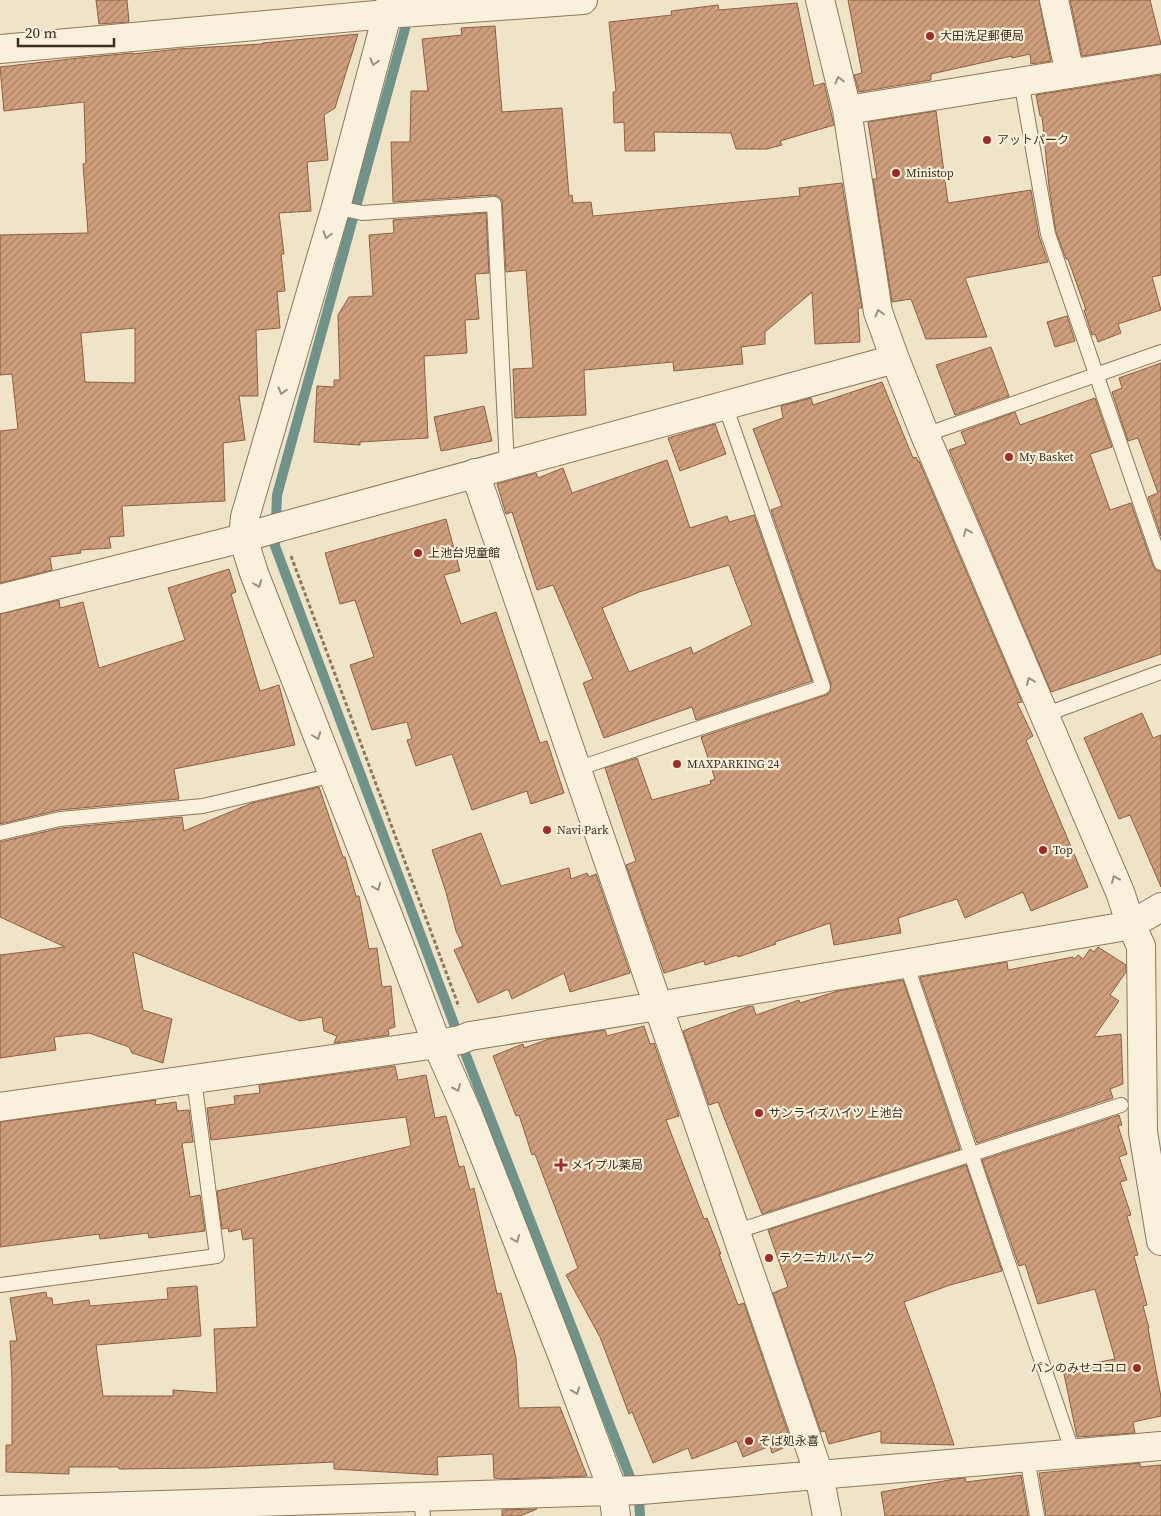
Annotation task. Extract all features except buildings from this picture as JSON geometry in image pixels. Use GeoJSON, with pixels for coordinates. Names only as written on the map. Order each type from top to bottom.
{"type":"FeatureCollection","features":[{"type":"Feature","properties":{"kind":"street"},"geometry":{"type":"LineString","coordinates":[[0,50],[389,7],[583,0]]}},
{"type":"Feature","properties":{"kind":"street"},"geometry":{"type":"LineString","coordinates":[[820,0],[847,110],[878,312],[925,435],[1120,892],[1131,925],[1141,946],[1143,1132],[1155,1167],[1161,1241]]}},
{"type":"Feature","properties":{"kind":"street"},"geometry":{"type":"LineString","coordinates":[[1054,0],[1070,74]]}},
{"type":"Feature","properties":{"kind":"street"},"geometry":{"type":"LineString","coordinates":[[389,7],[345,209],[245,517],[243,538],[254,573],[437,1044],[468,1114],[563,1357],[622,1497]]}},
{"type":"Feature","properties":{"kind":"street"},"geometry":{"type":"LineString","coordinates":[[847,110],[1161,59]]}},
{"type":"Feature","properties":{"kind":"street"},"geometry":{"type":"LineString","coordinates":[[0,599],[243,538],[280,526],[895,359]]}},
{"type":"Feature","properties":{"kind":"street"},"geometry":{"type":"LineString","coordinates":[[475,474],[819,1474],[827,1516]]}},
{"type":"Feature","properties":{"kind":"street"},"geometry":{"type":"LineString","coordinates":[[0,1106],[437,1044],[460,1040],[470,1036],[658,1006],[1131,925],[1161,907]]}},
{"type":"Feature","properties":{"kind":"street"},"geometry":{"type":"LineString","coordinates":[[0,1510],[422,1506],[622,1497],[819,1474],[1161,1446]]}},
{"type":"Feature","properties":{"kind":"lane"},"geometry":{"type":"LineString","coordinates":[[1021,81],[1048,234],[1161,563]]}},
{"type":"Feature","properties":{"kind":"lane"},"geometry":{"type":"LineString","coordinates":[[345,209],[494,204],[507,465]]}},
{"type":"Feature","properties":{"kind":"lane"},"geometry":{"type":"LineString","coordinates":[[925,435],[1161,352]]}},
{"type":"Feature","properties":{"kind":"lane"},"geometry":{"type":"LineString","coordinates":[[576,769],[823,687],[725,406]]}},
{"type":"Feature","properties":{"kind":"lane"},"geometry":{"type":"LineString","coordinates":[[1044,714],[1161,672]]}},
{"type":"Feature","properties":{"kind":"lane"},"geometry":{"type":"LineString","coordinates":[[0,833],[60,819],[203,806],[333,774]]}},
{"type":"Feature","properties":{"kind":"lane"},"geometry":{"type":"LineString","coordinates":[[906,963],[1073,1453]]}},
{"type":"Feature","properties":{"kind":"lane"},"geometry":{"type":"LineString","coordinates":[[0,1285],[217,1256],[194,1079]]}},
{"type":"Feature","properties":{"kind":"lane"},"geometry":{"type":"LineString","coordinates":[[735,1232],[1121,1106]]}},
{"type":"Feature","properties":{"kind":"lane"},"geometry":{"type":"LineString","coordinates":[[1027,1457],[1037,1516]]}},
{"type":"Feature","properties":{"kind":"path"},"geometry":{"type":"LineString","coordinates":[[280,526],[470,1036]]}},
{"type":"Feature","properties":{"kind":"waterway"},"geometry":{"type":"LineString","coordinates":[[409,14],[277,495],[275,546],[460,1040],[639,1500],[640,1516]]}},
{"type":"Feature","properties":{"kind":"place","name":"大田洗足郵便局"},"geometry":{"type":"Point","coordinates":[930,36]}},
{"type":"Feature","properties":{"kind":"place","name":"アットパーク"},"geometry":{"type":"Point","coordinates":[987,140]}},
{"type":"Feature","properties":{"kind":"place","name":"Ministop"},"geometry":{"type":"Point","coordinates":[896,173]}},
{"type":"Feature","properties":{"kind":"place","name":"My Basket"},"geometry":{"type":"Point","coordinates":[1009,457]}},
{"type":"Feature","properties":{"kind":"place","name":"上池台児童館"},"geometry":{"type":"Point","coordinates":[418,553]}},
{"type":"Feature","properties":{"kind":"place","name":"MAXPARKING 24"},"geometry":{"type":"Point","coordinates":[677,764]}},
{"type":"Feature","properties":{"kind":"place","name":"Navi Park"},"geometry":{"type":"Point","coordinates":[547,830]}},
{"type":"Feature","properties":{"kind":"place","name":"Top"},"geometry":{"type":"Point","coordinates":[1043,850]}},
{"type":"Feature","properties":{"kind":"place","name":"サンライズハイツ 上池台"},"geometry":{"type":"Point","coordinates":[759,1113]}},
{"type":"Feature","properties":{"kind":"place","name":"メイプル薬局"},"geometry":{"type":"Point","coordinates":[561,1165]}},
{"type":"Feature","properties":{"kind":"place","name":"テクニカルパーク"},"geometry":{"type":"Point","coordinates":[769,1258]}},
{"type":"Feature","properties":{"kind":"place","name":"パンのみせココロ"},"geometry":{"type":"Point","coordinates":[1137,1368]}},
{"type":"Feature","properties":{"kind":"place","name":"そば処永喜"},"geometry":{"type":"Point","coordinates":[749,1441]}}]}
